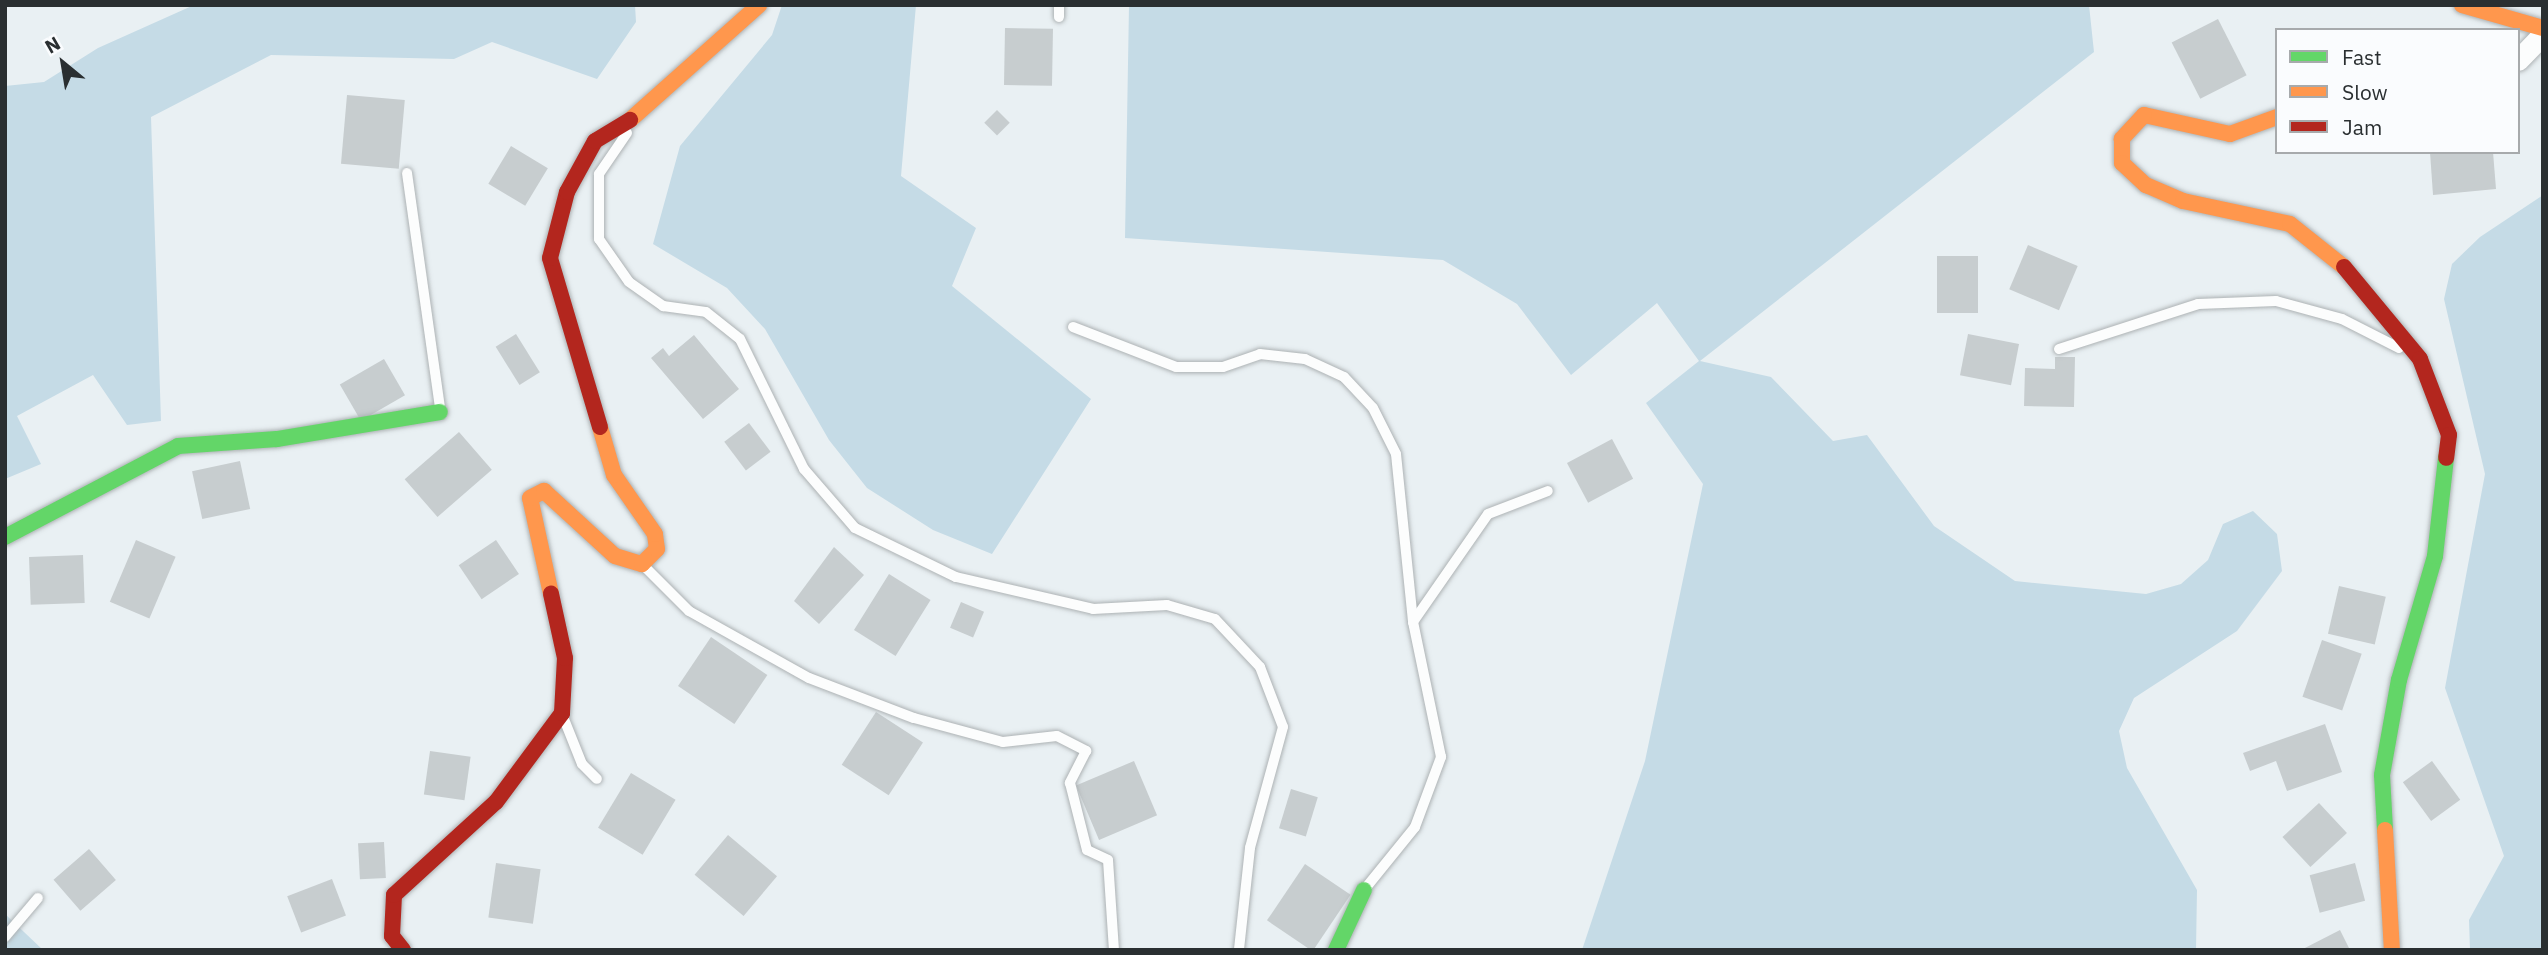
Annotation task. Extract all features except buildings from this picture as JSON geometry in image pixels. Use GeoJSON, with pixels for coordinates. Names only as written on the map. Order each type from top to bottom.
{"type":"FeatureCollection","features":[{"type":"Feature","properties":{"kind":"street"},"geometry":{"type":"LineString","coordinates":[[403,950],[392,936],[394,895],[496,802],[562,713],[565,658],[530,498],[544,491],[615,556],[642,564],[657,549],[655,534],[614,475],[550,258],[567,192],[595,141],[640,114],[759,5]]}},
{"type":"Feature","properties":{"kind":"street"},"geometry":{"type":"LineString","coordinates":[[2462,5],[2543,28]]}},
{"type":"Feature","properties":{"kind":"street"},"geometry":{"type":"LineString","coordinates":[[2520,58],[2543,34]]}},
{"type":"Feature","properties":{"kind":"street"},"geometry":{"type":"LineString","coordinates":[[2275,118],[2230,134],[2144,115],[2122,139],[2122,163],[2146,186],[2183,201],[2290,224],[2344,266],[2420,359],[2449,435],[2435,556],[2399,680],[2382,775],[2392,950]]}},
{"type":"Feature","properties":{"kind":"street"},"geometry":{"type":"LineString","coordinates":[[5,537],[178,446],[277,439],[440,412]]}},
{"type":"Feature","properties":{"kind":"street"},"geometry":{"type":"LineString","coordinates":[[1336,950],[1364,890]]}},
{"type":"Feature","properties":{"kind":"lane"},"geometry":{"type":"LineString","coordinates":[[640,114],[599,174],[599,239],[629,282],[663,306],[706,312],[740,339],[804,469],[855,528],[956,577],[1093,609],[1167,605],[1215,620],[1260,667],[1283,727],[1250,848],[1239,950]]}},
{"type":"Feature","properties":{"kind":"lane"},"geometry":{"type":"LineString","coordinates":[[407,173],[440,412]]}},
{"type":"Feature","properties":{"kind":"lane"},"geometry":{"type":"LineString","coordinates":[[2059,349],[2198,304],[2276,301],[2342,319],[2420,359]]}},
{"type":"Feature","properties":{"kind":"lane"},"geometry":{"type":"LineString","coordinates":[[1073,327],[1176,367],[1223,367],[1260,354],[1305,359],[1345,377],[1373,408],[1395,454],[1413,622],[1441,757],[1415,827],[1364,890]]}},
{"type":"Feature","properties":{"kind":"lane"},"geometry":{"type":"LineString","coordinates":[[1413,622],[1488,514],[1548,491]]}},
{"type":"Feature","properties":{"kind":"lane"},"geometry":{"type":"LineString","coordinates":[[642,564],[690,611],[809,678],[914,718],[1003,742],[1057,736],[1086,751],[1070,783],[1087,850],[1108,860],[1114,950]]}},
{"type":"Feature","properties":{"kind":"lane"},"geometry":{"type":"LineString","coordinates":[[562,713],[582,764],[597,779]]}},
{"type":"Feature","properties":{"kind":"lane"},"geometry":{"type":"LineString","coordinates":[[5,937],[38,898]]}},
{"type":"Feature","properties":{"kind":"shaded area"},"geometry":{"type":"Polygon","coordinates":[[[194,5],[635,5],[636,22],[597,79],[492,42],[454,59],[271,55],[151,117],[161,421],[127,425],[93,375],[17,416],[41,464],[5,479],[5,86],[44,82],[98,48],[194,5]]]}},
{"type":"Feature","properties":{"kind":"shaded area"},"geometry":{"type":"Polygon","coordinates":[[[782,5],[916,5],[901,176],[976,228],[952,286],[1091,399],[992,554],[933,530],[867,488],[829,440],[765,329],[727,288],[653,244],[680,146],[772,35],[782,5]]]}},
{"type":"Feature","properties":{"kind":"shaded area"},"geometry":{"type":"Polygon","coordinates":[[[1129,5],[2089,5],[2094,52],[1700,361],[1771,377],[1833,441],[1867,435],[1934,526],[2015,581],[2146,594],[2181,584],[2208,560],[2223,524],[2253,511],[2277,534],[2282,571],[2237,631],[2134,698],[2119,731],[2127,768],[2197,890],[2196,950],[1582,950],[1645,761],[1703,484],[1646,403],[1699,361],[1657,303],[1571,375],[1517,304],[1443,260],[1125,238],[1129,5]]]}},
{"type":"Feature","properties":{"kind":"shaded area"},"geometry":{"type":"Polygon","coordinates":[[[2543,195],[2543,950],[2470,950],[2469,920],[2504,856],[2445,688],[2485,474],[2444,299],[2452,264],[2480,237],[2543,195]]]}},
{"type":"Feature","properties":{"kind":"shaded area"},"geometry":{"type":"Polygon","coordinates":[[[5,914],[43,950],[5,950],[5,914]]]}},
{"type":"Feature","properties":{"kind":"traffic: fast"},"geometry":{"type":"LineString","coordinates":[[5,537],[178,446],[277,439],[440,412]]}},
{"type":"Feature","properties":{"kind":"traffic: fast"},"geometry":{"type":"LineString","coordinates":[[2385,830],[2382,775],[2399,680],[2435,556],[2446,458]]}},
{"type":"Feature","properties":{"kind":"traffic: fast"},"geometry":{"type":"LineString","coordinates":[[1336,950],[1364,890]]}},
{"type":"Feature","properties":{"kind":"traffic: slow"},"geometry":{"type":"LineString","coordinates":[[630,120],[759,5]]}},
{"type":"Feature","properties":{"kind":"traffic: slow"},"geometry":{"type":"LineString","coordinates":[[2462,5],[2543,28]]}},
{"type":"Feature","properties":{"kind":"traffic: slow"},"geometry":{"type":"LineString","coordinates":[[2275,118],[2230,134],[2144,115],[2122,139],[2122,163],[2146,185],[2183,201],[2290,224],[2344,267]]}},
{"type":"Feature","properties":{"kind":"traffic: slow"},"geometry":{"type":"LineString","coordinates":[[551,594],[530,498],[544,491],[615,556],[642,564],[657,549],[655,534],[614,475],[600,427]]}},
{"type":"Feature","properties":{"kind":"traffic: slow"},"geometry":{"type":"LineString","coordinates":[[2385,830],[2392,950]]}},
{"type":"Feature","properties":{"kind":"traffic: jam"},"geometry":{"type":"LineString","coordinates":[[600,427],[550,258],[567,192],[595,141],[630,120]]}},
{"type":"Feature","properties":{"kind":"traffic: jam"},"geometry":{"type":"LineString","coordinates":[[2344,267],[2420,359],[2449,435],[2446,458]]}},
{"type":"Feature","properties":{"kind":"traffic: jam"},"geometry":{"type":"LineString","coordinates":[[403,950],[392,936],[394,895],[496,802],[562,713],[565,658],[551,594]]}}]}
